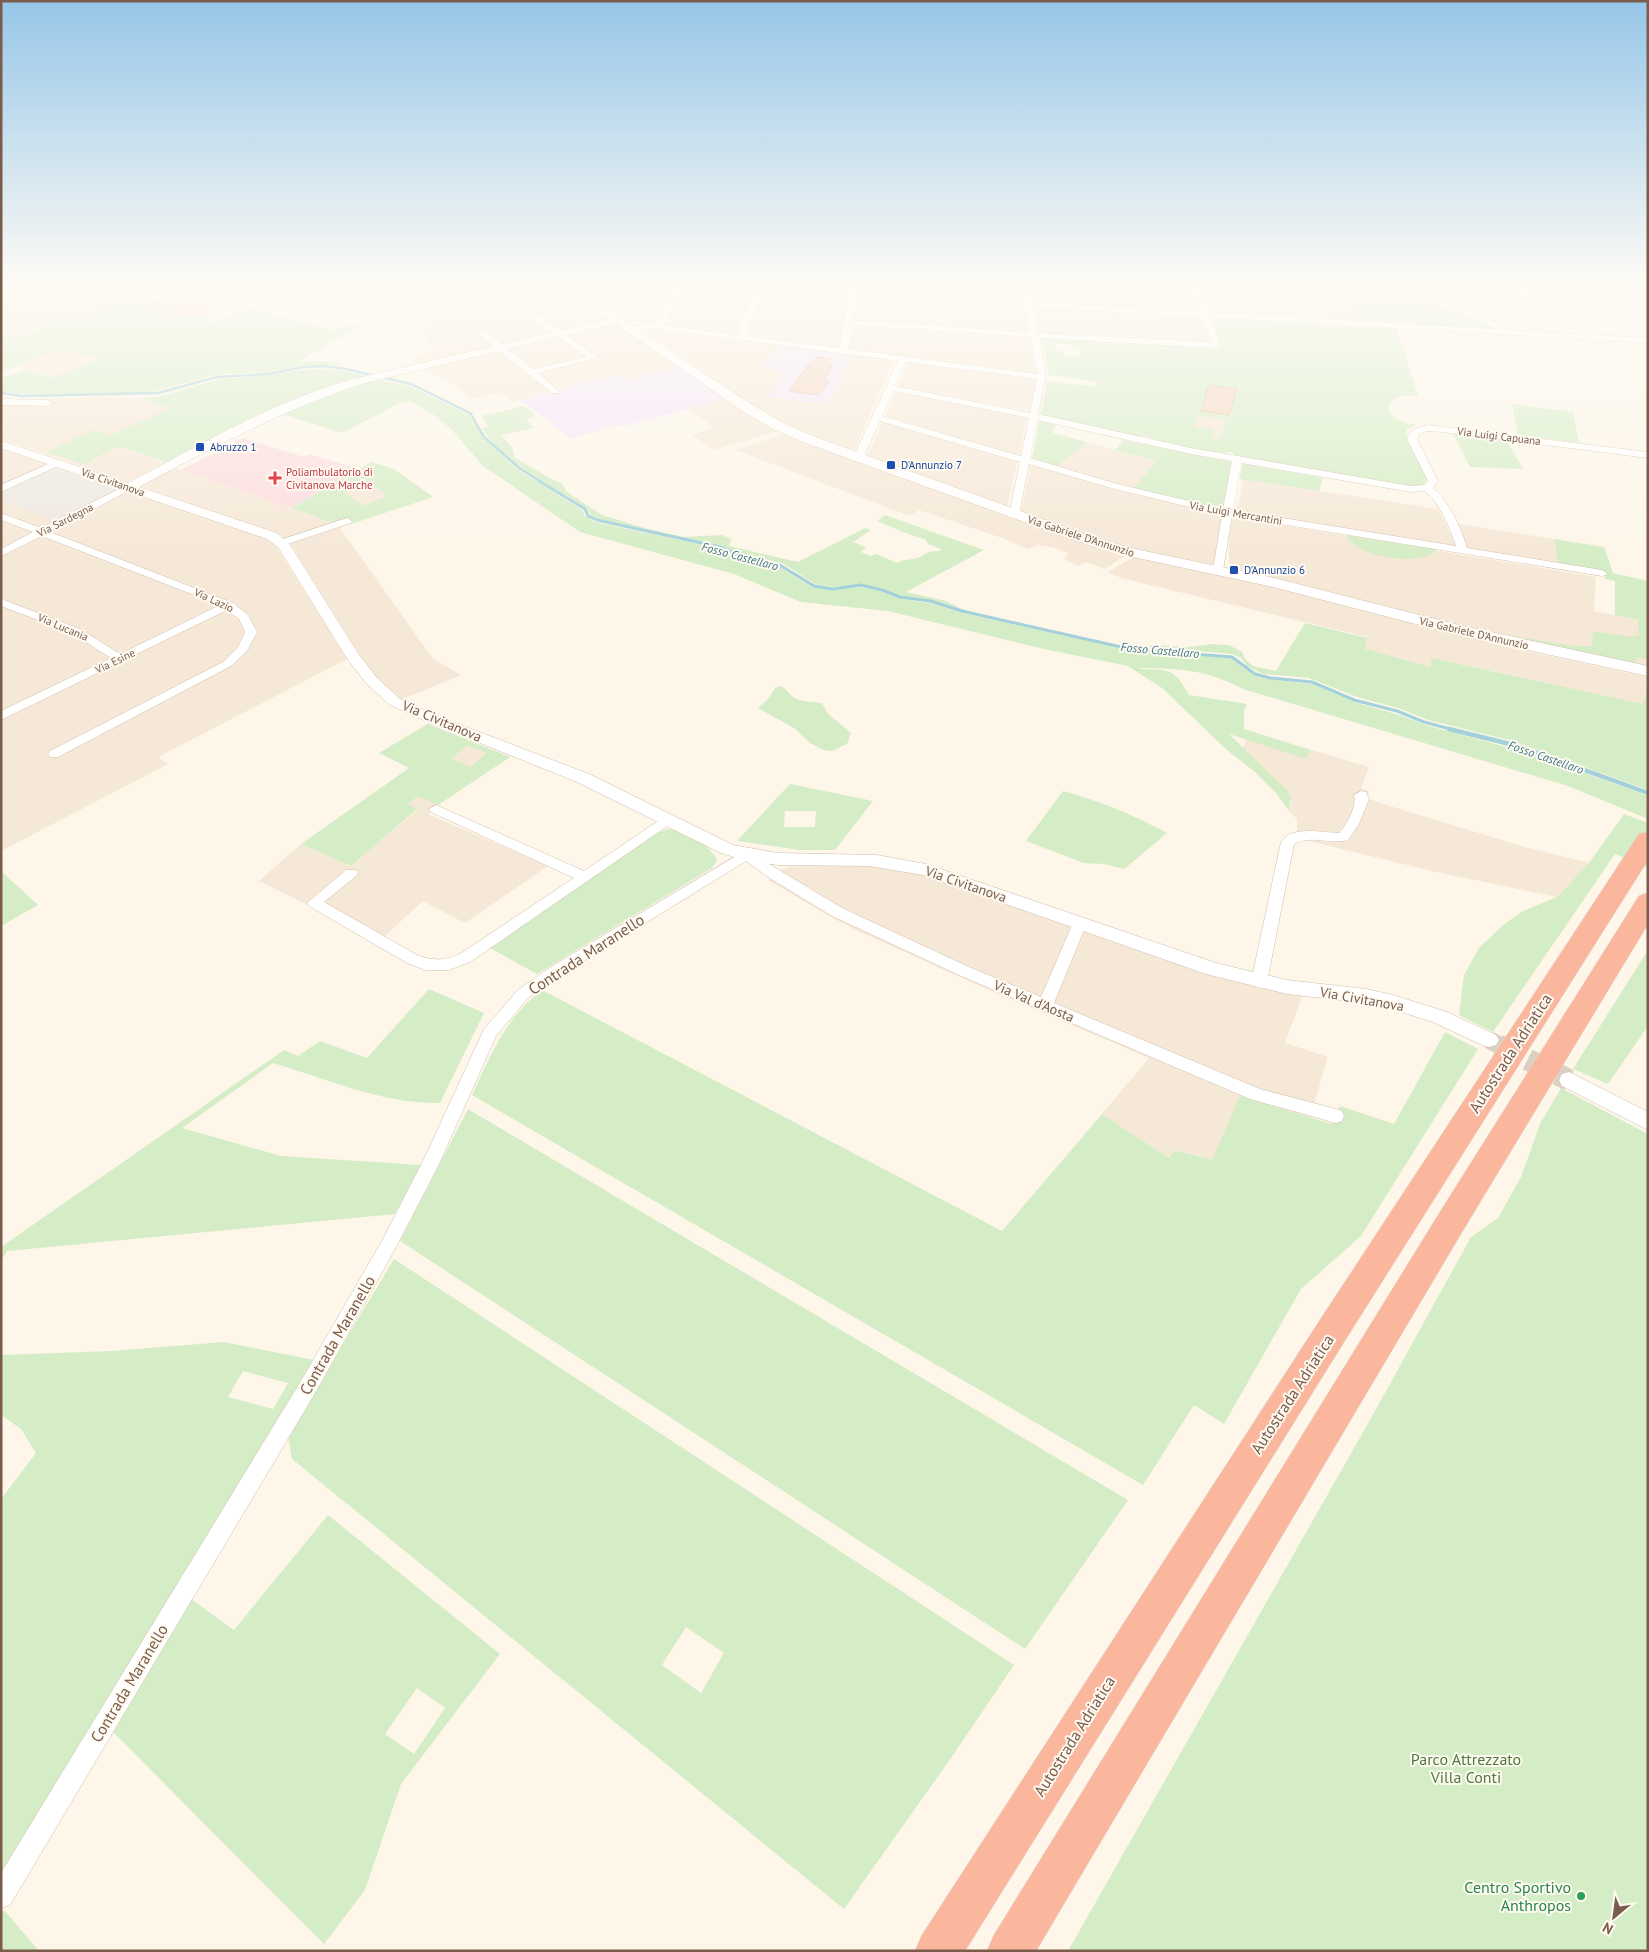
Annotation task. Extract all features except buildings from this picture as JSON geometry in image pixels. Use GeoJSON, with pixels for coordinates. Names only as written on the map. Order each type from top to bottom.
{"type":"FeatureCollection","features":[{"type":"Feature","properties":{"kind":"highway","name":"Autostrada Adriatica"},"geometry":{"type":"LineString","coordinates":[[938,1951],[1332,1330],[1640,852]]}},
{"type":"Feature","properties":{"kind":"highway"},"geometry":{"type":"LineString","coordinates":[[1010,1951],[1451,1222],[1648,902]]}},
{"type":"Feature","properties":{"kind":"main road","name":"Via Gabriele D'Annunzio"},"geometry":{"type":"LineString","coordinates":[[701,376],[768,421],[800,436],[1118,550],[1218,570],[1462,631],[1645,670]]}},
{"type":"Feature","properties":{"kind":"street"},"geometry":{"type":"LineString","coordinates":[[129,488],[291,404],[324,391],[378,376]]}},
{"type":"Feature","properties":{"kind":"street"},"geometry":{"type":"LineString","coordinates":[[537,376],[556,391]]}},
{"type":"Feature","properties":{"kind":"street"},"geometry":{"type":"LineString","coordinates":[[858,458],[895,376]]}},
{"type":"Feature","properties":{"kind":"street"},"geometry":{"type":"LineString","coordinates":[[1014,514],[1041,377],[1034,376]]}},
{"type":"Feature","properties":{"kind":"street"},"geometry":{"type":"LineString","coordinates":[[890,388],[1237,459],[1402,488],[1418,490],[1427,488],[1433,491],[1441,504],[1462,550]]}},
{"type":"Feature","properties":{"kind":"street"},"geometry":{"type":"LineString","coordinates":[[1,402],[48,403]]}},
{"type":"Feature","properties":{"kind":"street","name":"Via Luigi Mercantini"},"geometry":{"type":"LineString","coordinates":[[877,417],[1135,492],[1227,512],[1602,573]]}},
{"type":"Feature","properties":{"kind":"street","name":"Via Luigi Capuana"},"geometry":{"type":"LineString","coordinates":[[1427,488],[1432,484],[1433,478],[1412,438],[1415,432],[1421,429],[1443,428],[1648,454]]}},
{"type":"Feature","properties":{"kind":"street","name":"Via Civitanova"},"geometry":{"type":"LineString","coordinates":[[1,444],[268,535],[281,542],[353,657],[372,681],[395,702],[435,720],[583,778],[707,840],[746,855],[798,862],[863,860],[905,865],[926,870],[1213,969],[1259,982],[1393,1002],[1440,1017],[1489,1040]]}},
{"type":"Feature","properties":{"kind":"street"},"geometry":{"type":"LineString","coordinates":[[1218,570],[1237,459]]}},
{"type":"Feature","properties":{"kind":"street"},"geometry":{"type":"LineString","coordinates":[[1,489],[57,463]]}},
{"type":"Feature","properties":{"kind":"street","name":"Via Sardegna"},"geometry":{"type":"LineString","coordinates":[[1,553],[129,488]]}},
{"type":"Feature","properties":{"kind":"street","name":"Via Lazio"},"geometry":{"type":"LineString","coordinates":[[1,516],[229,605],[244,617],[251,632],[248,642],[236,657],[215,671],[54,754]]}},
{"type":"Feature","properties":{"kind":"street"},"geometry":{"type":"LineString","coordinates":[[281,542],[347,521]]}},
{"type":"Feature","properties":{"kind":"street","name":"Via Lucania"},"geometry":{"type":"LineString","coordinates":[[1,602],[76,631],[120,659]]}},
{"type":"Feature","properties":{"kind":"street","name":"Via Esine"},"geometry":{"type":"LineString","coordinates":[[4,712],[120,659],[229,605]]}},
{"type":"Feature","properties":{"kind":"street"},"geometry":{"type":"LineString","coordinates":[[1259,982],[1288,842],[1302,836],[1343,837],[1347,834],[1356,814],[1362,799],[1361,795]]}},
{"type":"Feature","properties":{"kind":"street"},"geometry":{"type":"LineString","coordinates":[[436,809],[585,877]]}},
{"type":"Feature","properties":{"kind":"street"},"geometry":{"type":"LineString","coordinates":[[350,873],[314,903],[412,959],[430,966],[449,965],[465,958],[669,820]]}},
{"type":"Feature","properties":{"kind":"street","name":"Via Val d'Aosta"},"geometry":{"type":"LineString","coordinates":[[746,855],[766,870],[837,912],[886,936],[1045,1006],[1256,1094],[1336,1116]]}},
{"type":"Feature","properties":{"kind":"street","name":"Contrada Maranello"},"geometry":{"type":"LineString","coordinates":[[1,1896],[311,1382],[384,1253],[433,1159],[490,1033],[522,994],[556,971],[746,855]]}},
{"type":"Feature","properties":{"kind":"street"},"geometry":{"type":"LineString","coordinates":[[1045,1006],[1080,923]]}},
{"type":"Feature","properties":{"kind":"street"},"geometry":{"type":"LineString","coordinates":[[1569,1080],[1648,1122]]}},
{"type":"Feature","properties":{"kind":"shaded area"},"geometry":{"type":"Polygon","coordinates":[[[438,376],[606,376],[513,402],[499,392],[472,399],[446,379],[438,376]]]}},
{"type":"Feature","properties":{"kind":"shaded area"},"geometry":{"type":"Polygon","coordinates":[[[607,376],[617,376],[624,381],[642,376],[693,376],[726,399],[621,427],[619,425],[571,438],[521,401],[607,376]]]}},
{"type":"Feature","properties":{"kind":"shaded area"},"geometry":{"type":"Polygon","coordinates":[[[617,376],[641,376],[623,381],[617,376]]]}},
{"type":"Feature","properties":{"kind":"shaded area"},"geometry":{"type":"Polygon","coordinates":[[[709,376],[785,376],[768,397],[827,404],[841,376],[887,376],[854,451],[783,424],[709,376]]]}},
{"type":"Feature","properties":{"kind":"shaded area"},"geometry":{"type":"Polygon","coordinates":[[[785,376],[841,376],[827,404],[767,397],[785,376]]]}},
{"type":"Feature","properties":{"kind":"shaded area"},"geometry":{"type":"Polygon","coordinates":[[[903,376],[1007,376],[1036,380],[1029,411],[898,387],[903,376]]]}},
{"type":"Feature","properties":{"kind":"shaded area"},"geometry":{"type":"Polygon","coordinates":[[[896,392],[1027,418],[1019,455],[886,416],[896,392]]]}},
{"type":"Feature","properties":{"kind":"shaded area"},"geometry":{"type":"Polygon","coordinates":[[[1044,396],[1294,427],[1281,464],[1235,455],[1231,452],[1219,453],[1157,441],[1156,438],[1137,437],[1042,415],[1044,396]]]}},
{"type":"Feature","properties":{"kind":"shaded area"},"geometry":{"type":"Polygon","coordinates":[[[98,397],[139,398],[172,407],[119,447],[170,463],[130,483],[1,439],[1,398],[16,400],[98,397]]]}},
{"type":"Feature","properties":{"kind":"shaded area"},"geometry":{"type":"Polygon","coordinates":[[[726,399],[778,431],[714,450],[692,435],[713,427],[689,410],[726,399]]]}},
{"type":"Feature","properties":{"kind":"shaded area"},"geometry":{"type":"Polygon","coordinates":[[[883,422],[1017,462],[1007,508],[867,457],[883,422]]]}},
{"type":"Feature","properties":{"kind":"shaded area"},"geometry":{"type":"Polygon","coordinates":[[[784,434],[1089,546],[1124,556],[1105,569],[1087,562],[1078,566],[1064,559],[1068,553],[1055,548],[1038,545],[1028,549],[1005,539],[919,510],[910,516],[735,450],[784,434]]]}},
{"type":"Feature","properties":{"kind":"shaded area","name":"Poliambulatorio di Civitanova Marche"},"geometry":{"type":"Polygon","coordinates":[[[243,438],[304,457],[309,454],[359,469],[291,508],[181,470],[243,438]]]}},
{"type":"Feature","properties":{"kind":"shaded area"},"geometry":{"type":"Polygon","coordinates":[[[1087,442],[1156,461],[1133,489],[1057,467],[1087,442]]]}},
{"type":"Feature","properties":{"kind":"shaded area"},"geometry":{"type":"Polygon","coordinates":[[[1,448],[49,464],[1,486],[1,448]]]}},
{"type":"Feature","properties":{"kind":"shaded area"},"geometry":{"type":"Polygon","coordinates":[[[372,462],[394,469],[433,497],[340,528],[433,659],[461,675],[400,700],[388,691],[370,671],[292,546],[284,538],[273,532],[140,486],[175,468],[291,508],[372,462]]]}},
{"type":"Feature","properties":{"kind":"shaded area"},"geometry":{"type":"Polygon","coordinates":[[[1031,465],[1124,492],[1223,515],[1214,563],[1209,565],[1121,547],[1021,513],[1031,465]]]}},
{"type":"Feature","properties":{"kind":"shaded area"},"geometry":{"type":"Polygon","coordinates":[[[54,466],[121,489],[57,521],[1,501],[1,491],[54,466]]]}},
{"type":"Feature","properties":{"kind":"shaded area"},"geometry":{"type":"Polygon","coordinates":[[[1243,479],[1438,509],[1457,547],[1237,512],[1243,479]]]}},
{"type":"Feature","properties":{"kind":"shaded area"},"geometry":{"type":"Polygon","coordinates":[[[128,491],[266,538],[275,545],[347,659],[158,757],[168,764],[1,851],[1,557],[128,491]]]}},
{"type":"Feature","properties":{"kind":"shaded area"},"geometry":{"type":"Polygon","coordinates":[[[1,501],[57,521],[1,550],[1,501]]]}},
{"type":"Feature","properties":{"kind":"shaded area"},"geometry":{"type":"Polygon","coordinates":[[[1238,518],[1596,577],[1594,611],[1648,622],[1648,667],[1494,635],[1304,585],[1229,568],[1229,540],[1232,521],[1238,518]]]}},
{"type":"Feature","properties":{"kind":"shaded area"},"geometry":{"type":"Polygon","coordinates":[[[1459,524],[1554,539],[1558,565],[1466,549],[1459,524]]]}},
{"type":"Feature","properties":{"kind":"shaded area"},"geometry":{"type":"Polygon","coordinates":[[[1135,556],[1287,590],[1514,649],[1648,677],[1643,704],[1433,658],[1430,667],[1400,660],[1364,649],[1367,637],[1121,578],[1108,572],[1135,556]]]}},
{"type":"Feature","properties":{"kind":"shaded area"},"geometry":{"type":"Polygon","coordinates":[[[428,724],[510,757],[438,805],[428,814],[548,866],[465,923],[423,901],[376,944],[304,903],[259,881],[301,844],[351,866],[417,810],[407,805],[417,796],[409,767],[379,753],[428,724]]]}},
{"type":"Feature","properties":{"kind":"shaded area"},"geometry":{"type":"Polygon","coordinates":[[[1247,739],[1306,758],[1311,750],[1369,767],[1361,788],[1369,791],[1367,799],[1528,848],[1589,863],[1557,897],[1436,872],[1301,839],[1297,835],[1297,819],[1289,811],[1292,802],[1243,747],[1247,739]]]}},
{"type":"Feature","properties":{"kind":"shaded area"},"geometry":{"type":"Polygon","coordinates":[[[883,866],[925,875],[1214,975],[1262,988],[1302,996],[1285,1043],[1328,1057],[1310,1117],[1241,1096],[1212,1160],[1175,1150],[1169,1158],[1102,1114],[1149,1058],[980,986],[858,931],[768,880],[780,870],[788,867],[883,866]]]}},
{"type":"Feature","properties":{"kind":"green space"},"geometry":{"type":"Polygon","coordinates":[[[6,376],[45,376],[52,378],[57,376],[211,376],[147,393],[32,394],[1,392],[1,378],[6,376]]]}},
{"type":"Feature","properties":{"kind":"green space"},"geometry":{"type":"Polygon","coordinates":[[[265,376],[367,376],[300,397],[170,463],[118,446],[83,464],[47,452],[93,430],[111,435],[171,408],[139,398],[157,397],[220,379],[265,376]]]}},
{"type":"Feature","properties":{"kind":"green space"},"geometry":{"type":"Polygon","coordinates":[[[1057,376],[1412,376],[1418,396],[1401,396],[1388,407],[1396,418],[1403,422],[1417,425],[1406,430],[1408,438],[1427,476],[1426,482],[1420,486],[1407,486],[1235,455],[1231,452],[1219,453],[1157,441],[1156,438],[1137,437],[1046,417],[1041,414],[1047,381],[1096,387],[1098,382],[1057,376]],[[1209,385],[1201,411],[1229,415],[1237,389],[1209,385]],[[1197,416],[1194,427],[1214,429],[1212,438],[1220,439],[1226,420],[1197,416]]]}},
{"type":"Feature","properties":{"kind":"green space"},"geometry":{"type":"Polygon","coordinates":[[[379,380],[410,386],[468,414],[482,436],[517,469],[582,510],[585,516],[595,522],[718,548],[743,558],[776,565],[812,587],[835,590],[859,587],[880,591],[898,598],[929,603],[963,613],[1125,649],[1232,658],[1259,677],[1313,684],[1351,701],[1429,726],[1532,754],[1646,795],[1648,819],[1568,786],[1243,689],[1217,677],[1193,671],[1140,668],[1170,672],[1175,675],[1189,695],[1247,704],[1244,710],[1244,729],[1311,750],[1306,759],[1229,734],[1288,791],[1291,797],[1289,811],[1276,793],[1255,772],[1227,750],[1162,688],[1128,666],[1044,649],[888,611],[801,602],[734,574],[580,532],[483,466],[451,429],[434,415],[411,401],[400,403],[342,433],[282,414],[367,381],[379,380]]]}},
{"type":"Feature","properties":{"kind":"green space"},"geometry":{"type":"Polygon","coordinates":[[[1512,404],[1573,412],[1579,443],[1518,435],[1512,404]]]}},
{"type":"Feature","properties":{"kind":"green space"},"geometry":{"type":"Polygon","coordinates":[[[524,406],[536,416],[526,419],[534,428],[501,435],[512,447],[514,457],[562,484],[567,492],[602,515],[648,529],[684,537],[722,535],[731,539],[729,546],[798,562],[865,528],[871,530],[853,542],[866,547],[861,552],[870,556],[876,554],[897,563],[941,549],[928,544],[925,539],[877,521],[885,515],[984,550],[906,592],[946,601],[964,610],[931,600],[899,595],[884,589],[859,584],[833,587],[815,584],[782,563],[745,556],[722,546],[598,519],[590,515],[587,509],[515,463],[491,441],[482,428],[488,427],[481,416],[524,406]]]}},
{"type":"Feature","properties":{"kind":"green space"},"geometry":{"type":"Polygon","coordinates":[[[1039,421],[1055,424],[1053,433],[1087,442],[1057,467],[1032,459],[1039,421]]]}},
{"type":"Feature","properties":{"kind":"green space"},"geometry":{"type":"Polygon","coordinates":[[[1452,432],[1506,439],[1523,469],[1470,467],[1452,432]]]}},
{"type":"Feature","properties":{"kind":"green space"},"geometry":{"type":"Polygon","coordinates":[[[1123,440],[1231,462],[1223,508],[1133,489],[1156,461],[1115,450],[1123,440]]]}},
{"type":"Feature","properties":{"kind":"green space"},"geometry":{"type":"Polygon","coordinates":[[[372,462],[394,469],[433,497],[350,524],[343,518],[331,522],[291,508],[372,462]],[[370,483],[344,492],[363,506],[387,496],[370,483]]]}},
{"type":"Feature","properties":{"kind":"green space"},"geometry":{"type":"Polygon","coordinates":[[[1242,465],[1323,478],[1319,491],[1240,479],[1242,465]]]}},
{"type":"Feature","properties":{"kind":"green space"},"geometry":{"type":"Polygon","coordinates":[[[1346,535],[1437,549],[1429,555],[1418,558],[1389,557],[1361,549],[1352,543],[1346,535]]]}},
{"type":"Feature","properties":{"kind":"green space"},"geometry":{"type":"Polygon","coordinates":[[[1554,539],[1604,547],[1613,573],[1648,581],[1648,659],[1636,657],[1636,665],[1507,637],[1506,635],[1575,646],[1592,646],[1593,631],[1632,637],[1639,635],[1638,620],[1615,615],[1615,581],[1605,579],[1604,572],[1558,565],[1554,539]]]}},
{"type":"Feature","properties":{"kind":"green space"},"geometry":{"type":"Polygon","coordinates":[[[1305,623],[1367,638],[1365,649],[1430,667],[1432,658],[1643,704],[1648,683],[1648,790],[1513,741],[1428,720],[1398,708],[1357,697],[1309,678],[1263,674],[1247,666],[1241,658],[1233,654],[1149,647],[1150,645],[1190,647],[1213,644],[1229,645],[1242,652],[1245,659],[1253,666],[1276,671],[1305,623]]]}},
{"type":"Feature","properties":{"kind":"green space"},"geometry":{"type":"Polygon","coordinates":[[[781,686],[796,699],[822,703],[828,714],[851,733],[847,744],[832,751],[823,750],[810,743],[794,728],[758,708],[769,698],[775,688],[781,686]]]}},
{"type":"Feature","properties":{"kind":"green space"},"geometry":{"type":"Polygon","coordinates":[[[428,724],[510,757],[438,805],[418,796],[408,804],[417,809],[351,866],[301,844],[409,768],[379,753],[428,724]],[[467,745],[451,759],[471,767],[487,753],[467,745]]]}},
{"type":"Feature","properties":{"kind":"green space"},"geometry":{"type":"Polygon","coordinates":[[[790,784],[873,801],[835,850],[800,850],[737,841],[790,784]],[[785,811],[784,827],[815,827],[816,811],[785,811]]]}},
{"type":"Feature","properties":{"kind":"green space"},"geometry":{"type":"Polygon","coordinates":[[[1063,791],[1116,809],[1167,833],[1124,869],[1104,864],[1084,863],[1026,841],[1063,791]]]}},
{"type":"Feature","properties":{"kind":"green space"},"geometry":{"type":"Polygon","coordinates":[[[1624,814],[1648,823],[1648,868],[1615,854],[1493,1032],[1459,1015],[1464,975],[1479,948],[1503,925],[1523,911],[1557,897],[1589,863],[1624,814]]]}},
{"type":"Feature","properties":{"kind":"green space"},"geometry":{"type":"Polygon","coordinates":[[[668,829],[689,835],[709,849],[717,860],[712,868],[537,974],[490,948],[657,833],[668,829]]]}},
{"type":"Feature","properties":{"kind":"green space"},"geometry":{"type":"Polygon","coordinates":[[[1,871],[38,905],[1,926],[1,871]]]}},
{"type":"Feature","properties":{"kind":"green space"},"geometry":{"type":"Polygon","coordinates":[[[1648,950],[1648,1026],[1608,1084],[1573,1069],[1648,950]]]}},
{"type":"Feature","properties":{"kind":"green space"},"geometry":{"type":"Polygon","coordinates":[[[429,989],[484,1013],[440,1103],[419,1102],[376,1095],[273,1063],[182,1128],[281,1156],[421,1165],[395,1214],[7,1251],[1,1261],[1,1247],[284,1050],[298,1056],[320,1041],[367,1058],[429,989]]]}},
{"type":"Feature","properties":{"kind":"green space"},"geometry":{"type":"Polygon","coordinates":[[[542,990],[1002,1231],[1102,1114],[1169,1158],[1175,1150],[1212,1160],[1240,1096],[1332,1124],[1340,1106],[1394,1124],[1445,1032],[1478,1049],[1361,1236],[1301,1289],[1224,1424],[1194,1405],[1143,1485],[472,1095],[493,1051],[509,1024],[529,1001],[542,990]]]}},
{"type":"Feature","properties":{"kind":"green space","name":"Parco Attrezzato Villa Conti"},"geometry":{"type":"Polygon","coordinates":[[[1561,1088],[1648,1134],[1648,1951],[1068,1951],[1370,1420],[1471,1237],[1498,1218],[1521,1177],[1540,1124],[1561,1088]]]}},
{"type":"Feature","properties":{"kind":"green space"},"geometry":{"type":"Polygon","coordinates":[[[468,1109],[1128,1500],[1025,1649],[400,1241],[468,1109]]]}},
{"type":"Feature","properties":{"kind":"green space"},"geometry":{"type":"Polygon","coordinates":[[[394,1259],[1014,1665],[844,1909],[292,1459],[288,1436],[394,1259]],[[686,1627],[662,1665],[701,1693],[724,1653],[686,1627]]]}},
{"type":"Feature","properties":{"kind":"green space"},"geometry":{"type":"Polygon","coordinates":[[[224,1342],[314,1360],[1,1881],[1,1499],[36,1453],[21,1429],[1,1415],[1,1355],[112,1351],[224,1342]],[[243,1371],[228,1397],[273,1409],[288,1383],[243,1371]]]}},
{"type":"Feature","properties":{"kind":"green space"},"geometry":{"type":"Polygon","coordinates":[[[328,1515],[500,1654],[401,1784],[365,1890],[324,1944],[112,1731],[191,1599],[234,1630],[328,1515]],[[417,1688],[385,1734],[414,1754],[445,1708],[417,1688]]]}},
{"type":"Feature","properties":{"kind":"green space"},"geometry":{"type":"Polygon","coordinates":[[[4,1910],[39,1951],[1,1951],[1,1915],[4,1910]]]}},
{"type":"Feature","properties":{"kind":"waterway","name":"Fosso Castellaro"},"geometry":{"type":"LineString","coordinates":[[1,393],[23,396],[158,393],[217,377],[233,376]]}},
{"type":"Feature","properties":{"kind":"waterway","name":"Fosso Castellaro"},"geometry":{"type":"LineString","coordinates":[[377,376],[411,384],[470,413],[484,437],[519,468],[541,482]]}},
{"type":"Feature","properties":{"kind":"waterway","name":"Fosso Castellaro"},"geometry":{"type":"LineString","coordinates":[[539,481],[585,509],[588,516],[597,520],[720,547],[744,557],[778,564],[814,586],[833,589],[860,585],[882,590],[900,597],[930,601],[962,611],[1130,649],[1232,657],[1255,674],[1270,678],[1312,682],[1354,700],[1397,711],[1424,722],[1454,730]]}},
{"type":"Feature","properties":{"kind":"waterway","name":"Fosso Castellaro"},"geometry":{"type":"LineString","coordinates":[[1449,729],[1518,746],[1648,793]]}},
{"type":"Feature","properties":{"kind":"tunnel"},"geometry":{"type":"LineString","coordinates":[[1489,1040],[1501,1046]]}},
{"type":"Feature","properties":{"kind":"tunnel"},"geometry":{"type":"LineString","coordinates":[[1498,1045],[1569,1080]]}},
{"type":"Feature","properties":{"kind":"place","name":"Abruzzo 1"},"geometry":{"type":"Point","coordinates":[200,447]}},
{"type":"Feature","properties":{"kind":"place","name":"D'Annunzio 7"},"geometry":{"type":"Point","coordinates":[891,465]}},
{"type":"Feature","properties":{"kind":"place","name":"Poliambulatorio di Civitanova Marche"},"geometry":{"type":"Point","coordinates":[275,478]}},
{"type":"Feature","properties":{"kind":"place","name":"D'Annunzio 6"},"geometry":{"type":"Point","coordinates":[1234,570]}},
{"type":"Feature","properties":{"kind":"place","name":"Centro Sportivo Anthropos"},"geometry":{"type":"Point","coordinates":[1581,1896]}}]}
